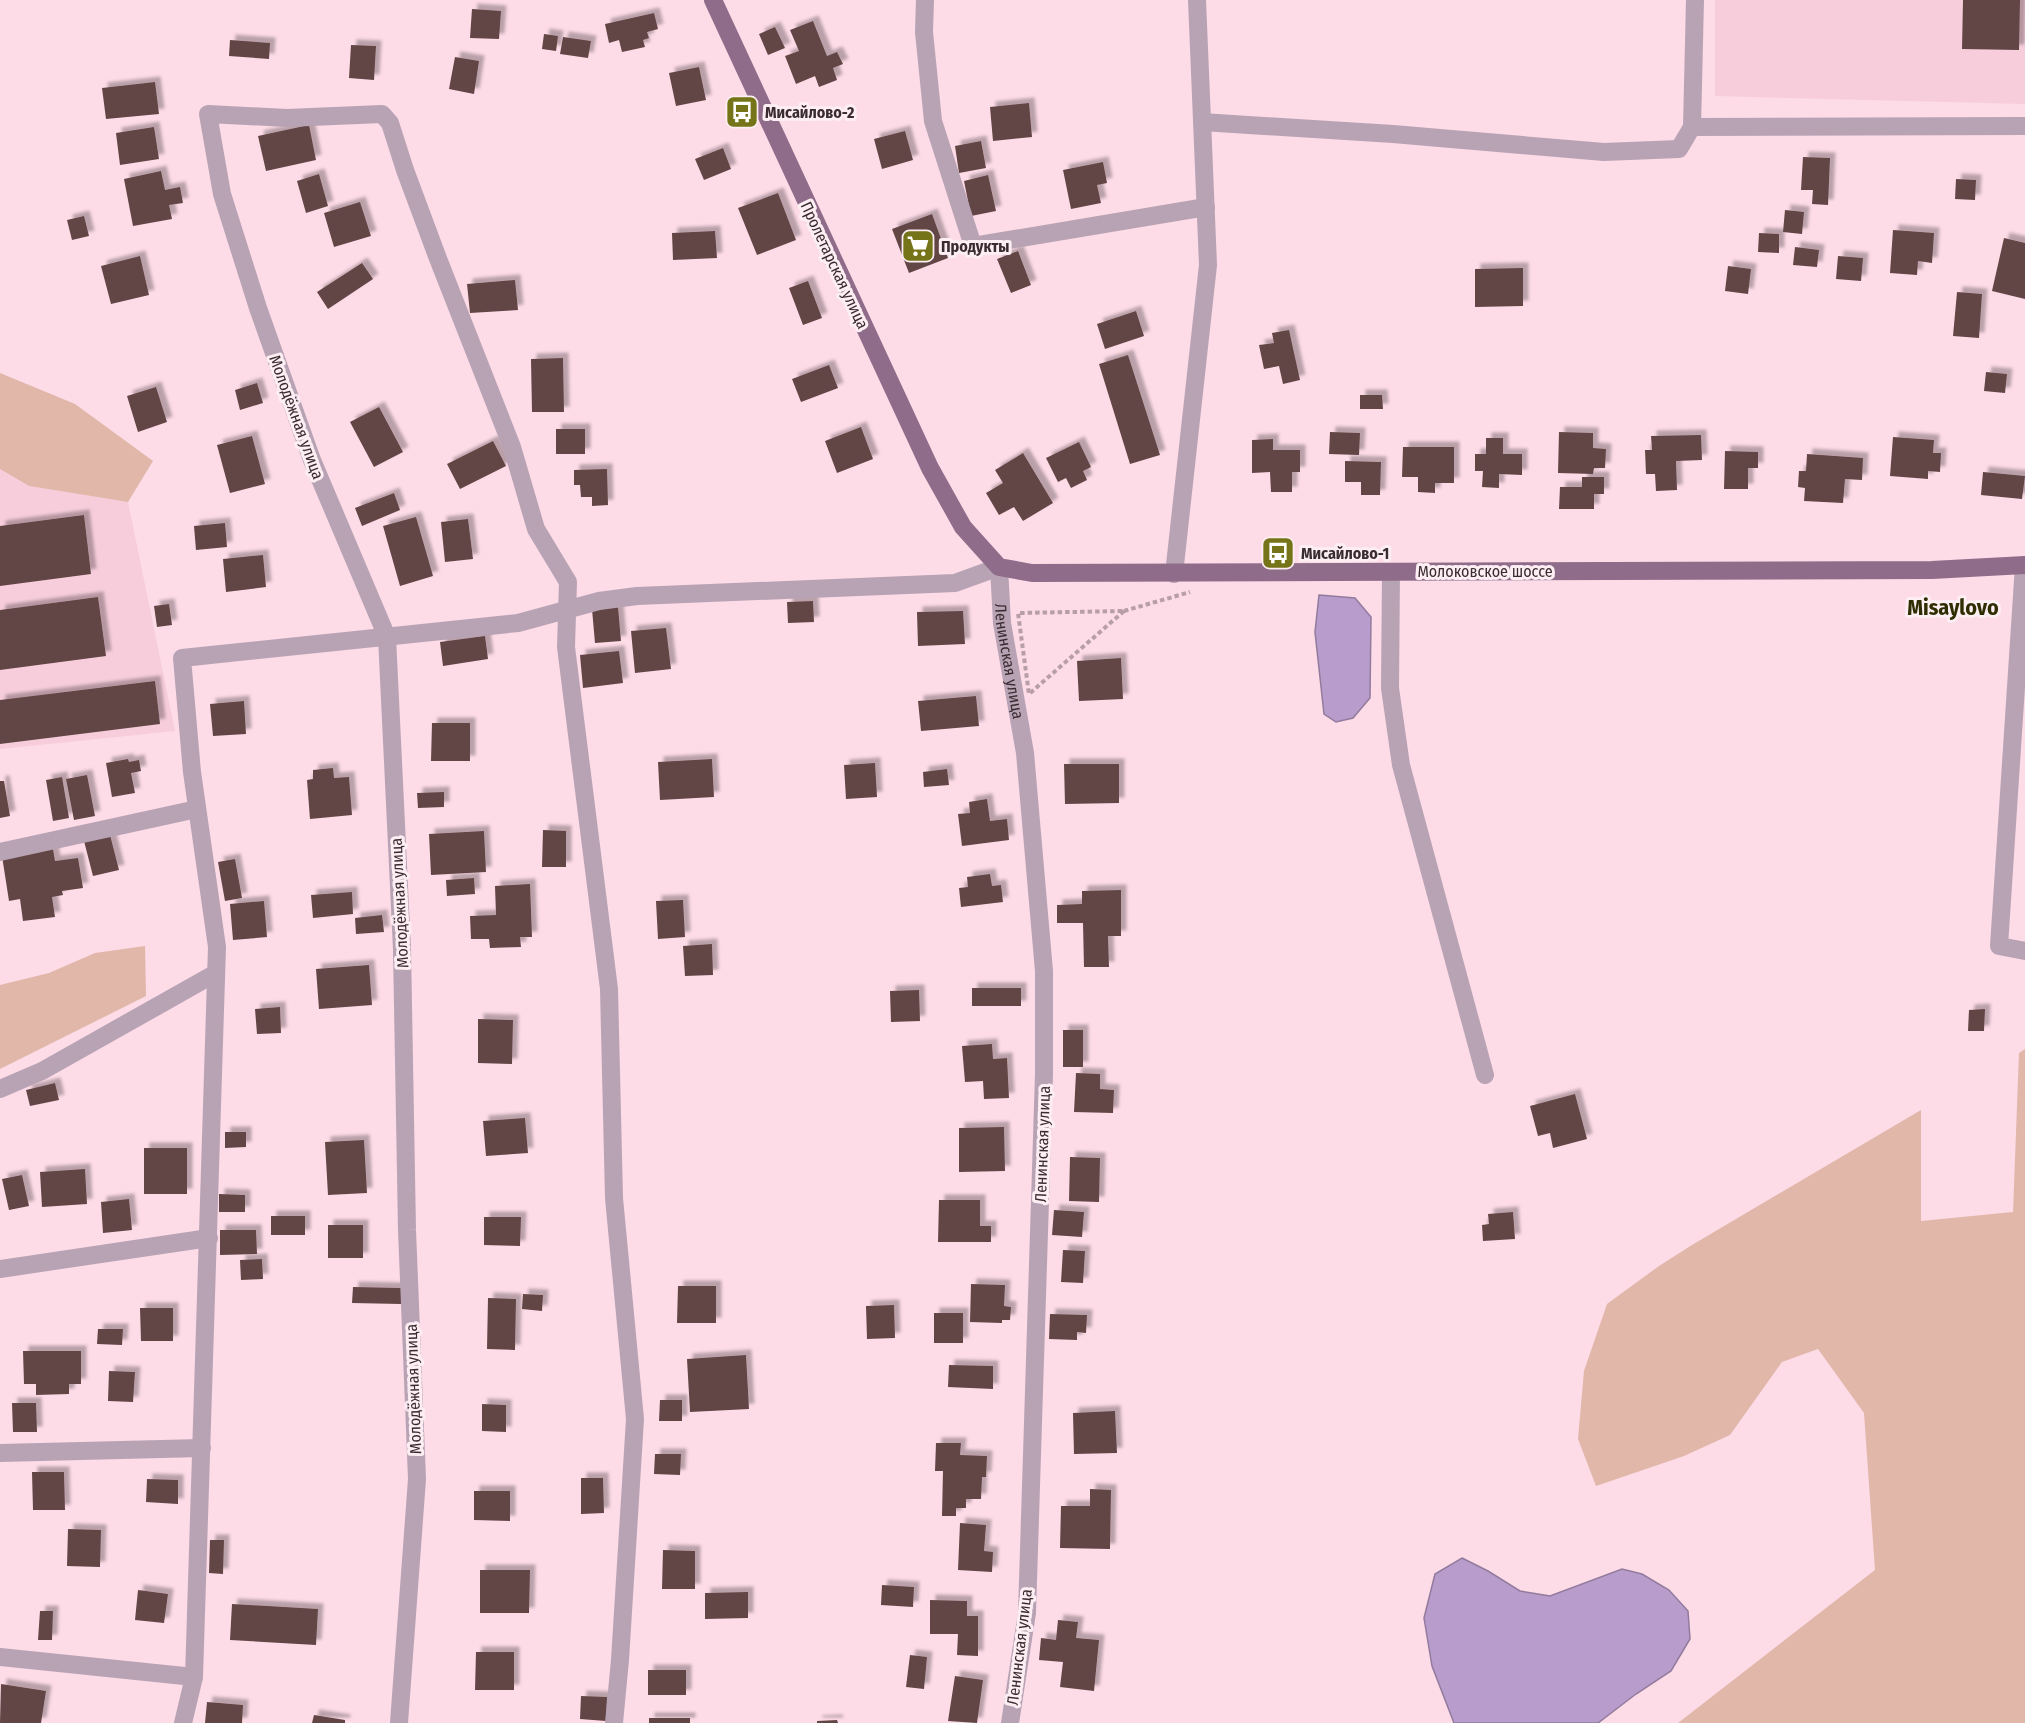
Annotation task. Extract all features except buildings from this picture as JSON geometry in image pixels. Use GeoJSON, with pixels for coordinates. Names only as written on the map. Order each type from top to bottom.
{"type":"FeatureCollection","features":[{"type":"Feature","properties":{"kind":"main road","name":"Пролетарская улица"},"geometry":{"type":"LineString","coordinates":[[713,0],[930,468],[963,527],[999,567]]}},
{"type":"Feature","properties":{"kind":"main road","name":"Молоковское шоссе"},"geometry":{"type":"LineString","coordinates":[[999,567],[1032,573],[1174,574],[1920,570],[2024,565]]}},
{"type":"Feature","properties":{"kind":"street"},"geometry":{"type":"LineString","coordinates":[[925,0],[924,32],[933,121],[973,246],[1206,207]]}},
{"type":"Feature","properties":{"kind":"street"},"geometry":{"type":"LineString","coordinates":[[1174,574],[1209,265],[1197,0]]}},
{"type":"Feature","properties":{"kind":"street"},"geometry":{"type":"LineString","coordinates":[[1202,122],[1393,134],[1604,152],[1679,149],[1692,127],[1695,0]]}},
{"type":"Feature","properties":{"kind":"street","name":"Молодёжная улица"},"geometry":{"type":"LineString","coordinates":[[399,1723],[417,1479],[407,1230],[402,949],[387,637],[312,460],[258,308],[222,194],[208,114],[287,118],[382,114],[390,123],[436,256],[512,447],[536,529],[568,582],[567,609]]}},
{"type":"Feature","properties":{"kind":"street"},"geometry":{"type":"LineString","coordinates":[[1692,127],[2025,126]]}},
{"type":"Feature","properties":{"kind":"street"},"geometry":{"type":"LineString","coordinates":[[2024,565],[1999,946],[2025,951]]}},
{"type":"Feature","properties":{"kind":"street"},"geometry":{"type":"LineString","coordinates":[[183,1723],[194,1677],[217,947],[192,772],[182,658],[518,623],[599,601],[637,596],[955,583],[999,567]]}},
{"type":"Feature","properties":{"kind":"street","name":"Ленинская улица"},"geometry":{"type":"LineString","coordinates":[[999,567],[1002,623],[1025,753],[1044,971],[1044,1074],[1027,1613],[1010,1723]]}},
{"type":"Feature","properties":{"kind":"street"},"geometry":{"type":"LineString","coordinates":[[1391,572],[1390,688],[1401,765],[1485,1075]]}},
{"type":"Feature","properties":{"kind":"street"},"geometry":{"type":"LineString","coordinates":[[567,609],[566,647],[609,989],[614,1198],[634,1419],[620,1660],[614,1723]]}},
{"type":"Feature","properties":{"kind":"street"},"geometry":{"type":"LineString","coordinates":[[0,852],[197,809]]}},
{"type":"Feature","properties":{"kind":"street"},"geometry":{"type":"LineString","coordinates":[[0,1089],[42,1071],[216,973]]}},
{"type":"Feature","properties":{"kind":"street"},"geometry":{"type":"LineString","coordinates":[[0,1269],[209,1238]]}},
{"type":"Feature","properties":{"kind":"street"},"geometry":{"type":"LineString","coordinates":[[0,1453],[202,1448]]}},
{"type":"Feature","properties":{"kind":"street"},"geometry":{"type":"LineString","coordinates":[[0,1657],[194,1677]]}},
{"type":"Feature","properties":{"kind":"path"},"geometry":{"type":"LineString","coordinates":[[1125,611],[1107,626],[1029,694],[1018,613],[1125,611]]}},
{"type":"Feature","properties":{"kind":"shaded area"},"geometry":{"type":"Polygon","coordinates":[[[1715,0],[2025,0],[2025,104],[1715,96],[1715,0]]]}},
{"type":"Feature","properties":{"kind":"shaded area"},"geometry":{"type":"Polygon","coordinates":[[[0,373],[75,404],[153,461],[128,502],[29,486],[0,469],[0,373]]]}},
{"type":"Feature","properties":{"kind":"shaded area"},"geometry":{"type":"Polygon","coordinates":[[[0,469],[29,486],[128,502],[175,731],[0,749],[0,469]]]}},
{"type":"Feature","properties":{"kind":"shaded area"},"geometry":{"type":"Polygon","coordinates":[[[1319,595],[1355,598],[1371,617],[1370,698],[1353,718],[1336,722],[1324,714],[1315,632],[1319,595]]]}},
{"type":"Feature","properties":{"kind":"shaded area"},"geometry":{"type":"Polygon","coordinates":[[[145,946],[146,996],[0,1069],[0,985],[49,973],[95,953],[145,946]]]}},
{"type":"Feature","properties":{"kind":"shaded area"},"geometry":{"type":"Polygon","coordinates":[[[2025,1049],[2025,1723],[1678,1723],[1875,1570],[1864,1413],[1818,1349],[1782,1362],[1730,1435],[1684,1456],[1596,1486],[1578,1439],[1584,1371],[1607,1304],[1692,1245],[1921,1110],[1921,1221],[2013,1212],[2019,1053],[2025,1049]]]}},
{"type":"Feature","properties":{"kind":"shaded area"},"geometry":{"type":"Polygon","coordinates":[[[1462,1558],[1520,1591],[1550,1596],[1622,1569],[1642,1574],[1669,1590],[1688,1611],[1690,1639],[1671,1671],[1598,1723],[1454,1723],[1432,1666],[1424,1618],[1435,1574],[1462,1558]]]}},
{"type":"Feature","properties":{"kind":"place","name":"Мисайлово-2"},"geometry":{"type":"Point","coordinates":[742,112]}},
{"type":"Feature","properties":{"kind":"place","name":"Продукты"},"geometry":{"type":"Point","coordinates":[918,246]}},
{"type":"Feature","properties":{"kind":"place","name":"Мисайлово-1"},"geometry":{"type":"Point","coordinates":[1278,553]}},
{"type":"Feature","properties":{"kind":"district","name":"Misaylovo"},"geometry":{"type":"Point","coordinates":[1953,607]}}]}
